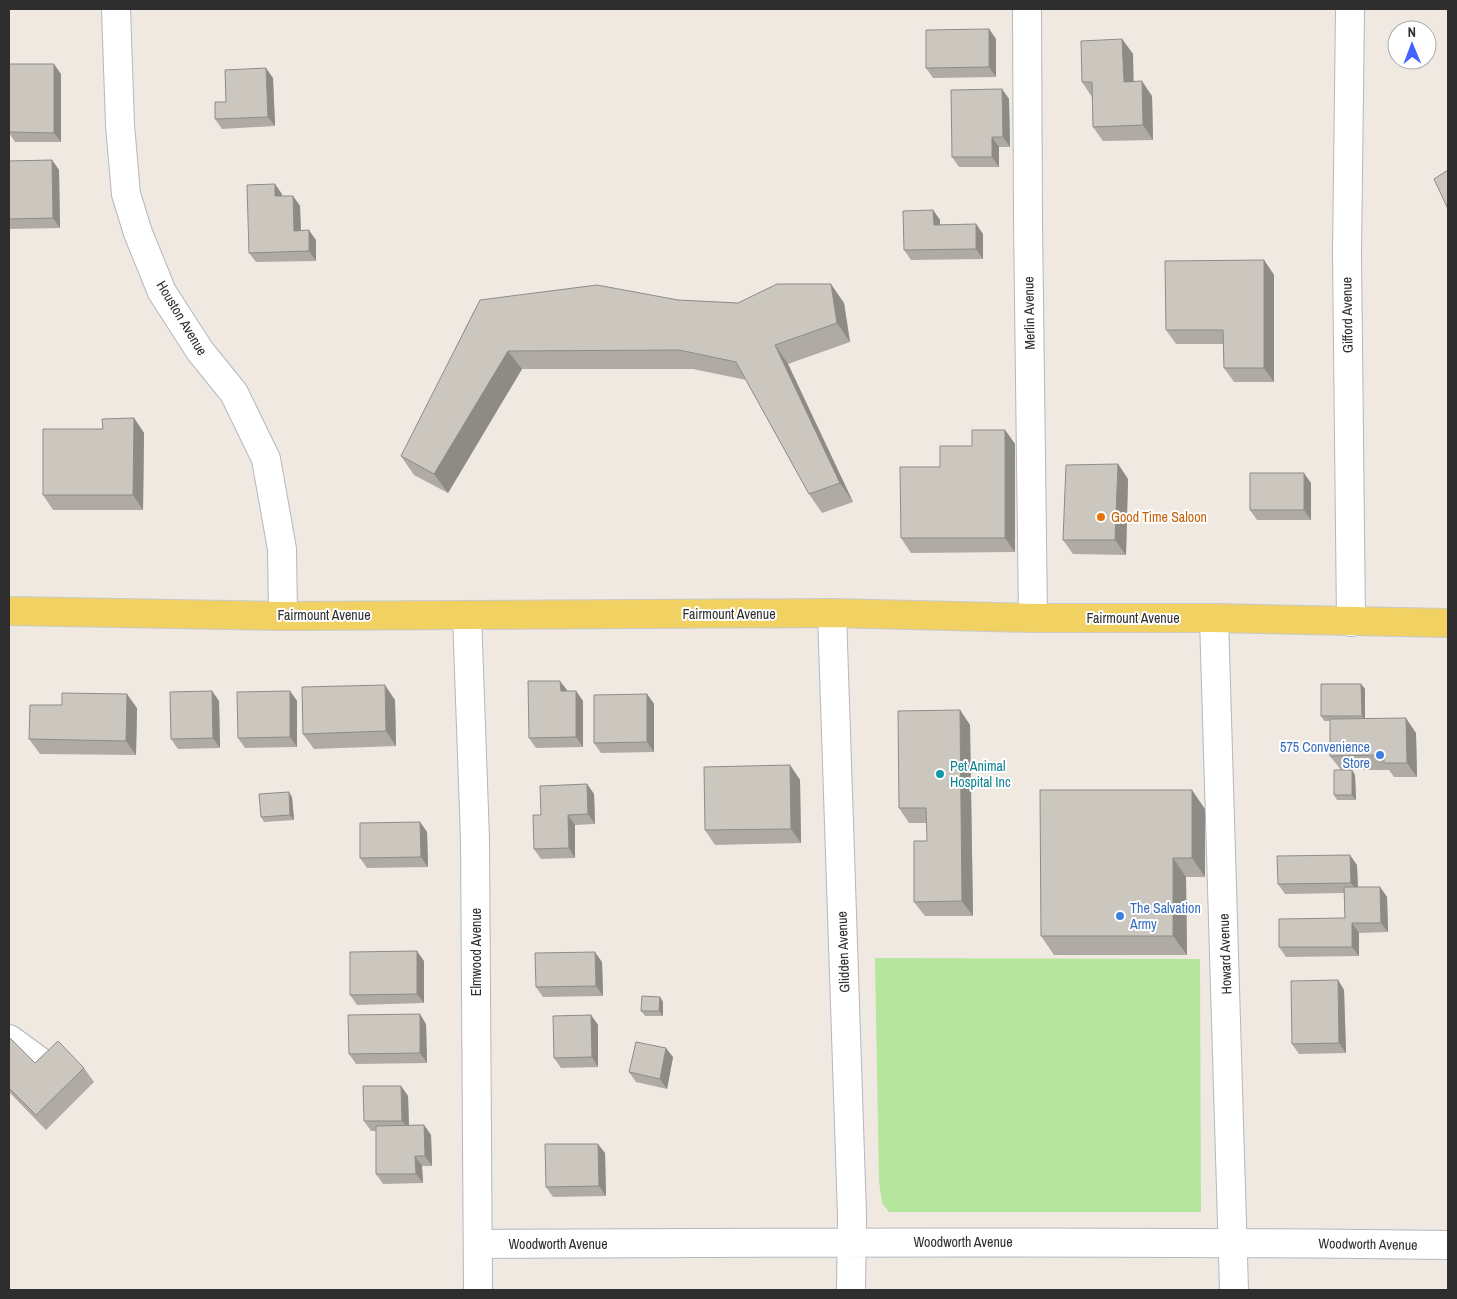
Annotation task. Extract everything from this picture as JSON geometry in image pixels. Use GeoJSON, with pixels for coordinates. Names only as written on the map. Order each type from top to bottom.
{"type":"FeatureCollection","features":[{"type":"Feature","properties":{"kind":"main road","name":"Fairmount Avenue"},"geometry":{"type":"LineString","coordinates":[[9,611],[283,616],[832,613],[1033,618],[1214,618],[1448,623]]}},
{"type":"Feature","properties":{"kind":"street","name":"Houston Avenue"},"geometry":{"type":"LineString","coordinates":[[116,9],[120,125],[126,194],[138,233],[162,292],[200,351],[234,393],[266,459],[282,549],[283,616]]}},
{"type":"Feature","properties":{"kind":"street","name":"Merlin Avenue"},"geometry":{"type":"LineString","coordinates":[[1027,9],[1033,618]]}},
{"type":"Feature","properties":{"kind":"street","name":"Gifford Avenue"},"geometry":{"type":"LineString","coordinates":[[1350,9],[1347,254],[1351,622]]}},
{"type":"Feature","properties":{"kind":"street","name":"Glidden Avenue"},"geometry":{"type":"LineString","coordinates":[[832,613],[852,1290]]}},
{"type":"Feature","properties":{"kind":"street","name":"Elmwood Avenue"},"geometry":{"type":"LineString","coordinates":[[467,615],[476,838],[478,1290]]}},
{"type":"Feature","properties":{"kind":"street","name":"Howard Avenue"},"geometry":{"type":"LineString","coordinates":[[1214,618],[1234,1290]]}},
{"type":"Feature","properties":{"kind":"street"},"geometry":{"type":"LineString","coordinates":[[9,1039],[42,1063]]}},
{"type":"Feature","properties":{"kind":"street","name":"Woodworth Avenue"},"geometry":{"type":"LineString","coordinates":[[478,1244],[852,1242],[1448,1245]]}},
{"type":"Feature","properties":{"kind":"green space"},"geometry":{"type":"Polygon","coordinates":[[[875,958],[1200,959],[1201,1212],[889,1212],[882,1203],[879,1181],[875,958]]]}},
{"type":"Feature","properties":{"kind":"building"},"geometry":{"type":"Polygon","coordinates":[[[989,29],[989,67],[926,68],[926,30],[989,29]]]}},
{"type":"Feature","properties":{"kind":"building"},"geometry":{"type":"Polygon","coordinates":[[[1122,39],[1124,82],[1142,81],[1143,125],[1093,127],[1092,82],[1082,82],[1081,41],[1122,39]]]}},
{"type":"Feature","properties":{"kind":"building"},"geometry":{"type":"Polygon","coordinates":[[[9,64],[54,64],[54,133],[9,132],[9,64]]]}},
{"type":"Feature","properties":{"kind":"building"},"geometry":{"type":"Polygon","coordinates":[[[266,68],[268,117],[215,119],[215,102],[226,102],[225,70],[266,68]]]}},
{"type":"Feature","properties":{"kind":"building"},"geometry":{"type":"Polygon","coordinates":[[[1002,89],[1003,137],[992,137],[992,157],[952,157],[951,90],[1002,89]]]}},
{"type":"Feature","properties":{"kind":"building"},"geometry":{"type":"Polygon","coordinates":[[[52,160],[53,218],[9,219],[9,161],[52,160]]]}},
{"type":"Feature","properties":{"kind":"building"},"geometry":{"type":"Polygon","coordinates":[[[1448,170],[1448,209],[1434,179],[1448,170]]]}},
{"type":"Feature","properties":{"kind":"building"},"geometry":{"type":"Polygon","coordinates":[[[275,184],[275,196],[293,196],[294,231],[309,230],[309,251],[249,253],[247,185],[275,184]]]}},
{"type":"Feature","properties":{"kind":"building"},"geometry":{"type":"Polygon","coordinates":[[[933,210],[934,225],[976,224],[976,249],[904,250],[903,211],[933,210]]]}},
{"type":"Feature","properties":{"kind":"building"},"geometry":{"type":"Polygon","coordinates":[[[1264,260],[1264,368],[1224,368],[1223,330],[1166,330],[1165,261],[1264,260]]]}},
{"type":"Feature","properties":{"kind":"building"},"geometry":{"type":"Polygon","coordinates":[[[777,284],[831,284],[837,323],[775,345],[840,483],[809,494],[736,362],[679,350],[508,351],[434,474],[401,456],[480,300],[597,285],[678,300],[738,303],[777,284]]]}},
{"type":"Feature","properties":{"kind":"building"},"geometry":{"type":"Polygon","coordinates":[[[134,418],[133,495],[43,495],[43,429],[103,429],[102,419],[134,418]]]}},
{"type":"Feature","properties":{"kind":"building"},"geometry":{"type":"Polygon","coordinates":[[[972,430],[1005,430],[1005,538],[901,538],[900,467],[940,467],[940,446],[972,446],[972,430]]]}},
{"type":"Feature","properties":{"kind":"building","name":"Good Time Saloon"},"geometry":{"type":"Polygon","coordinates":[[[1118,464],[1115,540],[1063,540],[1066,465],[1118,464]]]}},
{"type":"Feature","properties":{"kind":"building"},"geometry":{"type":"Polygon","coordinates":[[[1250,473],[1304,473],[1304,510],[1250,510],[1250,473]]]}},
{"type":"Feature","properties":{"kind":"building"},"geometry":{"type":"Polygon","coordinates":[[[528,681],[560,681],[561,691],[576,691],[576,737],[529,738],[528,681]]]}},
{"type":"Feature","properties":{"kind":"building"},"geometry":{"type":"Polygon","coordinates":[[[1321,684],[1361,684],[1362,716],[1321,716],[1321,684]]]}},
{"type":"Feature","properties":{"kind":"building"},"geometry":{"type":"Polygon","coordinates":[[[385,685],[386,731],[303,734],[302,687],[385,685]]]}},
{"type":"Feature","properties":{"kind":"building"},"geometry":{"type":"Polygon","coordinates":[[[212,691],[213,738],[171,739],[170,692],[212,691]]]}},
{"type":"Feature","properties":{"kind":"building"},"geometry":{"type":"Polygon","coordinates":[[[290,691],[290,737],[238,738],[237,692],[290,691]]]}},
{"type":"Feature","properties":{"kind":"building"},"geometry":{"type":"Polygon","coordinates":[[[62,693],[127,694],[126,741],[29,739],[30,705],[62,705],[62,693]]]}},
{"type":"Feature","properties":{"kind":"building"},"geometry":{"type":"Polygon","coordinates":[[[647,694],[647,742],[594,743],[594,695],[647,694]]]}},
{"type":"Feature","properties":{"kind":"building","name":"Pet Animal Hospital Inc"},"geometry":{"type":"Polygon","coordinates":[[[960,710],[962,901],[914,902],[914,841],[927,841],[926,808],[899,808],[898,711],[960,710]]]}},
{"type":"Feature","properties":{"kind":"building"},"geometry":{"type":"Polygon","coordinates":[[[1406,718],[1407,763],[1384,763],[1384,755],[1330,756],[1330,719],[1406,718]]]}},
{"type":"Feature","properties":{"kind":"building"},"geometry":{"type":"Polygon","coordinates":[[[790,765],[791,829],[705,830],[704,767],[790,765]]]}},
{"type":"Feature","properties":{"kind":"building"},"geometry":{"type":"Polygon","coordinates":[[[1334,770],[1352,770],[1352,795],[1334,795],[1334,770]]]}},
{"type":"Feature","properties":{"kind":"building"},"geometry":{"type":"Polygon","coordinates":[[[587,784],[588,814],[568,815],[569,848],[534,849],[533,815],[541,815],[540,786],[587,784]]]}},
{"type":"Feature","properties":{"kind":"building","name":"The Salvation Army"},"geometry":{"type":"Polygon","coordinates":[[[1040,790],[1192,790],[1192,858],[1173,858],[1173,936],[1041,936],[1040,790]]]}},
{"type":"Feature","properties":{"kind":"building"},"geometry":{"type":"Polygon","coordinates":[[[289,792],[290,815],[261,817],[259,794],[289,792]]]}},
{"type":"Feature","properties":{"kind":"building"},"geometry":{"type":"Polygon","coordinates":[[[420,822],[421,857],[360,858],[360,823],[420,822]]]}},
{"type":"Feature","properties":{"kind":"building"},"geometry":{"type":"Polygon","coordinates":[[[1350,855],[1351,883],[1278,884],[1277,856],[1350,855]]]}},
{"type":"Feature","properties":{"kind":"building"},"geometry":{"type":"Polygon","coordinates":[[[1344,887],[1380,887],[1381,923],[1352,923],[1352,947],[1279,947],[1279,919],[1345,918],[1344,887]]]}},
{"type":"Feature","properties":{"kind":"building"},"geometry":{"type":"Polygon","coordinates":[[[417,951],[417,994],[350,995],[350,952],[417,951]]]}},
{"type":"Feature","properties":{"kind":"building"},"geometry":{"type":"Polygon","coordinates":[[[595,952],[596,986],[536,987],[535,953],[595,952]]]}},
{"type":"Feature","properties":{"kind":"building"},"geometry":{"type":"Polygon","coordinates":[[[1338,980],[1339,1043],[1292,1044],[1291,981],[1338,980]]]}},
{"type":"Feature","properties":{"kind":"building"},"geometry":{"type":"Polygon","coordinates":[[[642,996],[660,997],[659,1011],[641,1011],[642,996]]]}},
{"type":"Feature","properties":{"kind":"building"},"geometry":{"type":"Polygon","coordinates":[[[420,1014],[420,1053],[349,1054],[348,1015],[420,1014]]]}},
{"type":"Feature","properties":{"kind":"building"},"geometry":{"type":"Polygon","coordinates":[[[591,1015],[592,1057],[554,1058],[553,1016],[591,1015]]]}},
{"type":"Feature","properties":{"kind":"building"},"geometry":{"type":"Polygon","coordinates":[[[9,1037],[35,1063],[58,1041],[84,1068],[36,1115],[9,1088],[9,1037]]]}},
{"type":"Feature","properties":{"kind":"building"},"geometry":{"type":"Polygon","coordinates":[[[636,1042],[666,1048],[660,1079],[629,1072],[636,1042]]]}},
{"type":"Feature","properties":{"kind":"building"},"geometry":{"type":"Polygon","coordinates":[[[363,1086],[401,1086],[402,1121],[364,1121],[363,1086]]]}},
{"type":"Feature","properties":{"kind":"building"},"geometry":{"type":"Polygon","coordinates":[[[424,1125],[425,1156],[415,1156],[416,1174],[376,1174],[376,1126],[424,1125]]]}},
{"type":"Feature","properties":{"kind":"building"},"geometry":{"type":"Polygon","coordinates":[[[545,1144],[598,1144],[599,1186],[546,1187],[545,1144]]]}},
{"type":"Feature","properties":{"kind":"place","name":"Good Time Saloon"},"geometry":{"type":"Point","coordinates":[1101,517]}},
{"type":"Feature","properties":{"kind":"place","name":"575 Convenience Store"},"geometry":{"type":"Point","coordinates":[1380,755]}},
{"type":"Feature","properties":{"kind":"place","name":"Pet Animal Hospital Inc"},"geometry":{"type":"Point","coordinates":[940,774]}},
{"type":"Feature","properties":{"kind":"place","name":"The Salvation Army"},"geometry":{"type":"Point","coordinates":[1120,916]}}]}
